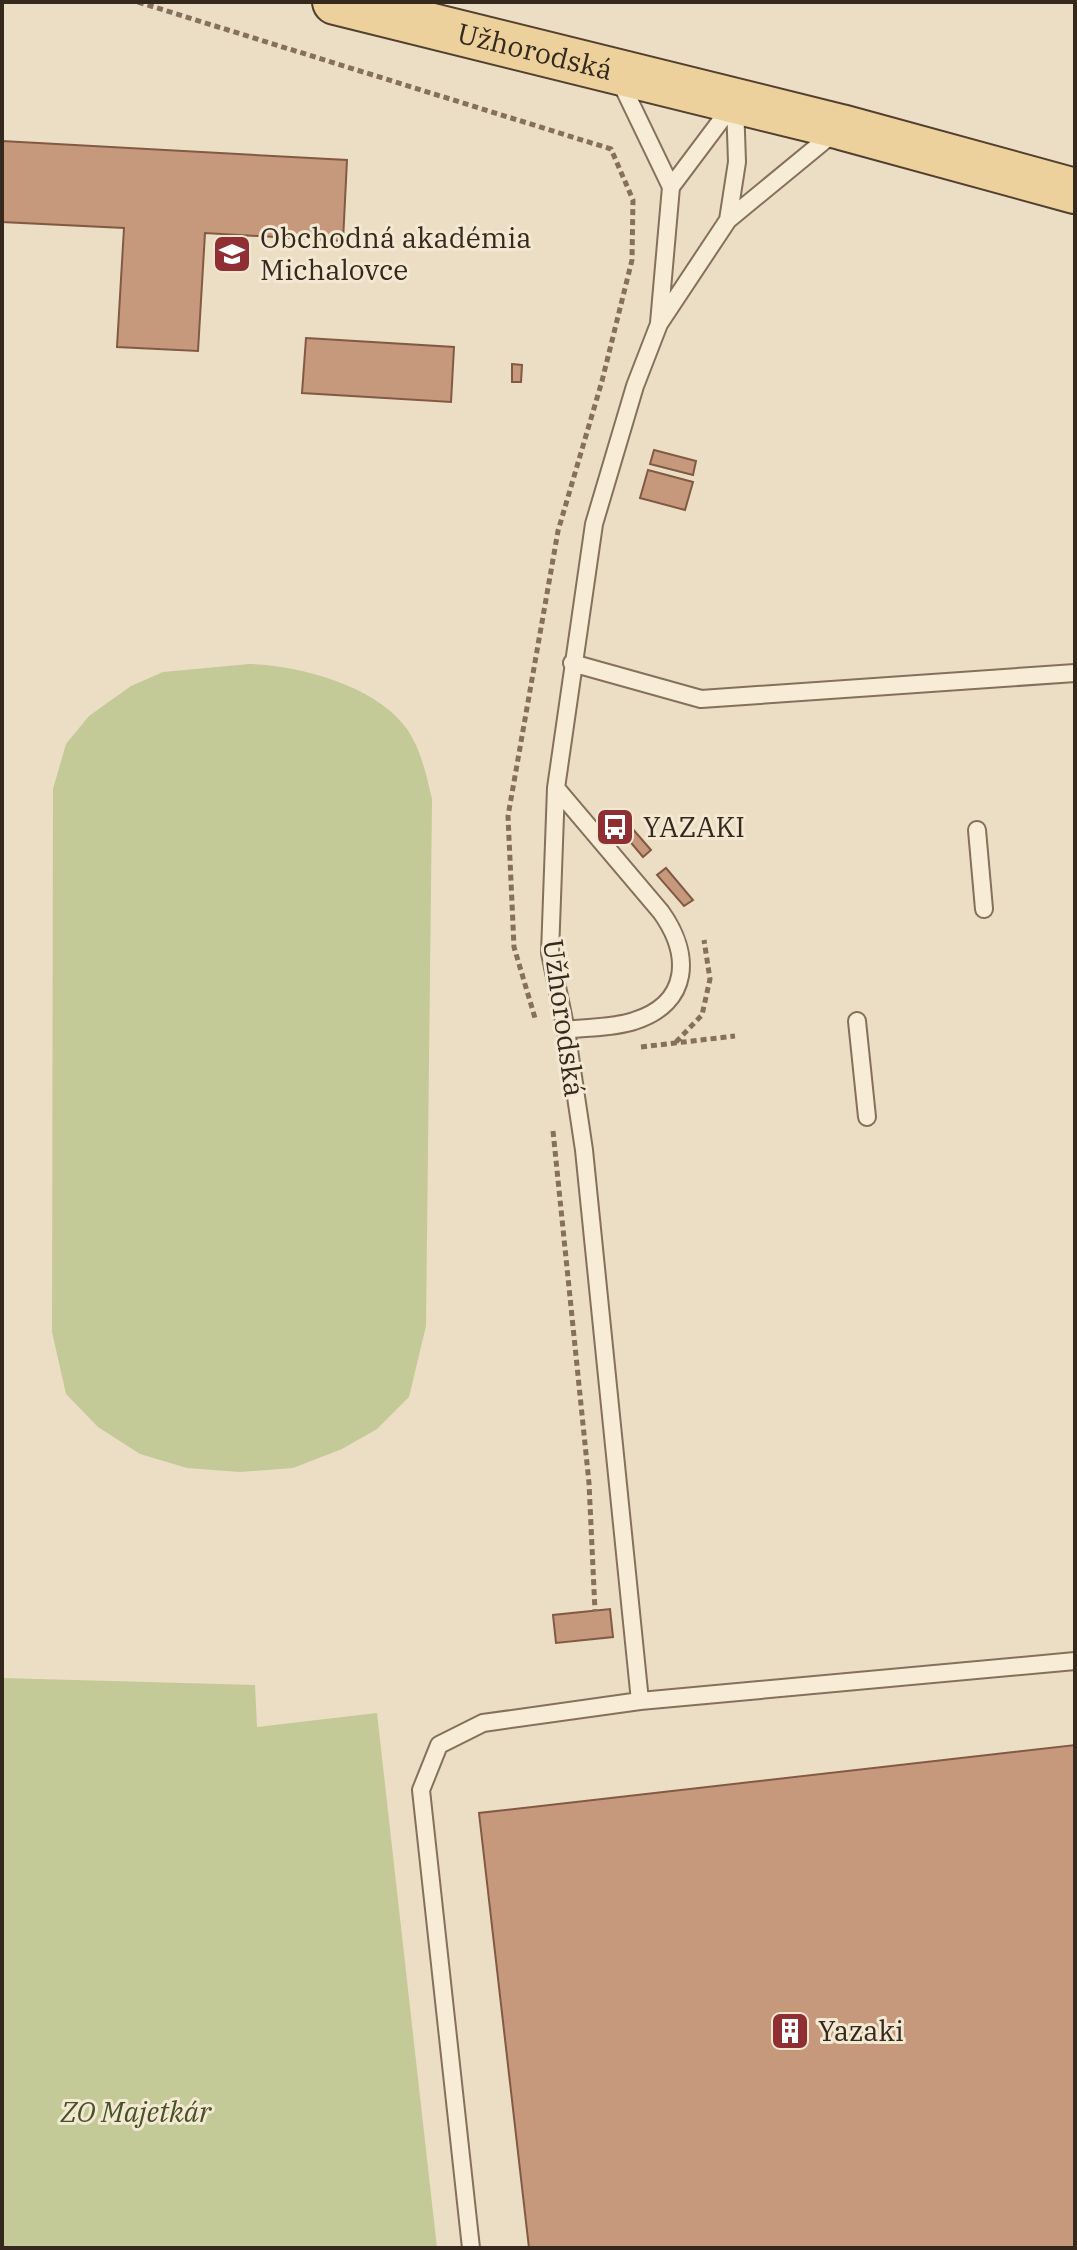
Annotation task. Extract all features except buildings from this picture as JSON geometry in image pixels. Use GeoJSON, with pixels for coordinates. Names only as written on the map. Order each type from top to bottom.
{"type":"FeatureCollection","features":[{"type":"Feature","properties":{"kind":"main road","name":"Užhorodská"},"geometry":{"type":"LineString","coordinates":[[335,2],[616,74],[841,127],[1075,191]]}},
{"type":"Feature","properties":{"kind":"lane"},"geometry":{"type":"LineString","coordinates":[[616,74],[671,187],[735,101]]}},
{"type":"Feature","properties":{"kind":"lane","name":"Užhorodská"},"geometry":{"type":"LineString","coordinates":[[640,1701],[584,1150],[566,1030],[550,953],[556,788],[594,524],[635,386],[659,324],[728,220],[737,162],[735,101]]}},
{"type":"Feature","properties":{"kind":"lane"},"geometry":{"type":"LineString","coordinates":[[728,220],[841,127]]}},
{"type":"Feature","properties":{"kind":"lane","name":"Užhorodská"},"geometry":{"type":"LineString","coordinates":[[659,324],[671,187]]}},
{"type":"Feature","properties":{"kind":"lane"},"geometry":{"type":"LineString","coordinates":[[572,663],[701,699],[1075,673]]}},
{"type":"Feature","properties":{"kind":"lane"},"geometry":{"type":"LineString","coordinates":[[556,788],[661,912],[672,928],[683,962],[675,990],[652,1012],[633,1021],[566,1030]]}},
{"type":"Feature","properties":{"kind":"lane"},"geometry":{"type":"LineString","coordinates":[[977,830],[984,909]]}},
{"type":"Feature","properties":{"kind":"lane"},"geometry":{"type":"LineString","coordinates":[[857,1021],[867,1117]]}},
{"type":"Feature","properties":{"kind":"lane"},"geometry":{"type":"LineString","coordinates":[[471,2248],[421,1790],[439,1745],[483,1723],[640,1701],[1075,1661]]}},
{"type":"Feature","properties":{"kind":"path"},"geometry":{"type":"LineString","coordinates":[[138,2],[611,149],[633,200],[632,260],[602,381],[558,531],[508,816],[514,947],[536,1023]]}},
{"type":"Feature","properties":{"kind":"path"},"geometry":{"type":"LineString","coordinates":[[552,1121],[589,1483],[595,1611]]}},
{"type":"Feature","properties":{"kind":"green space"},"geometry":{"type":"Polygon","coordinates":[[[249,664],[288,668],[332,679],[372,698],[389,710],[414,741],[432,799],[426,1326],[409,1397],[377,1429],[342,1449],[293,1468],[240,1472],[187,1468],[140,1454],[98,1427],[66,1394],[52,1332],[53,789],[66,744],[89,716],[131,686],[163,672],[249,664]]]}},
{"type":"Feature","properties":{"kind":"green space","name":"ZO Majetkár"},"geometry":{"type":"Polygon","coordinates":[[[2,1678],[255,1685],[257,1727],[377,1713],[437,2248],[2,2248],[2,1678]]]}},
{"type":"Feature","properties":{"kind":"place","name":"Obchodná akadémia Michalovce"},"geometry":{"type":"Point","coordinates":[232,254]}},
{"type":"Feature","properties":{"kind":"place","name":"YAZAKI"},"geometry":{"type":"Point","coordinates":[615,827]}},
{"type":"Feature","properties":{"kind":"place","name":"Yazaki"},"geometry":{"type":"Point","coordinates":[790,2031]}}]}
